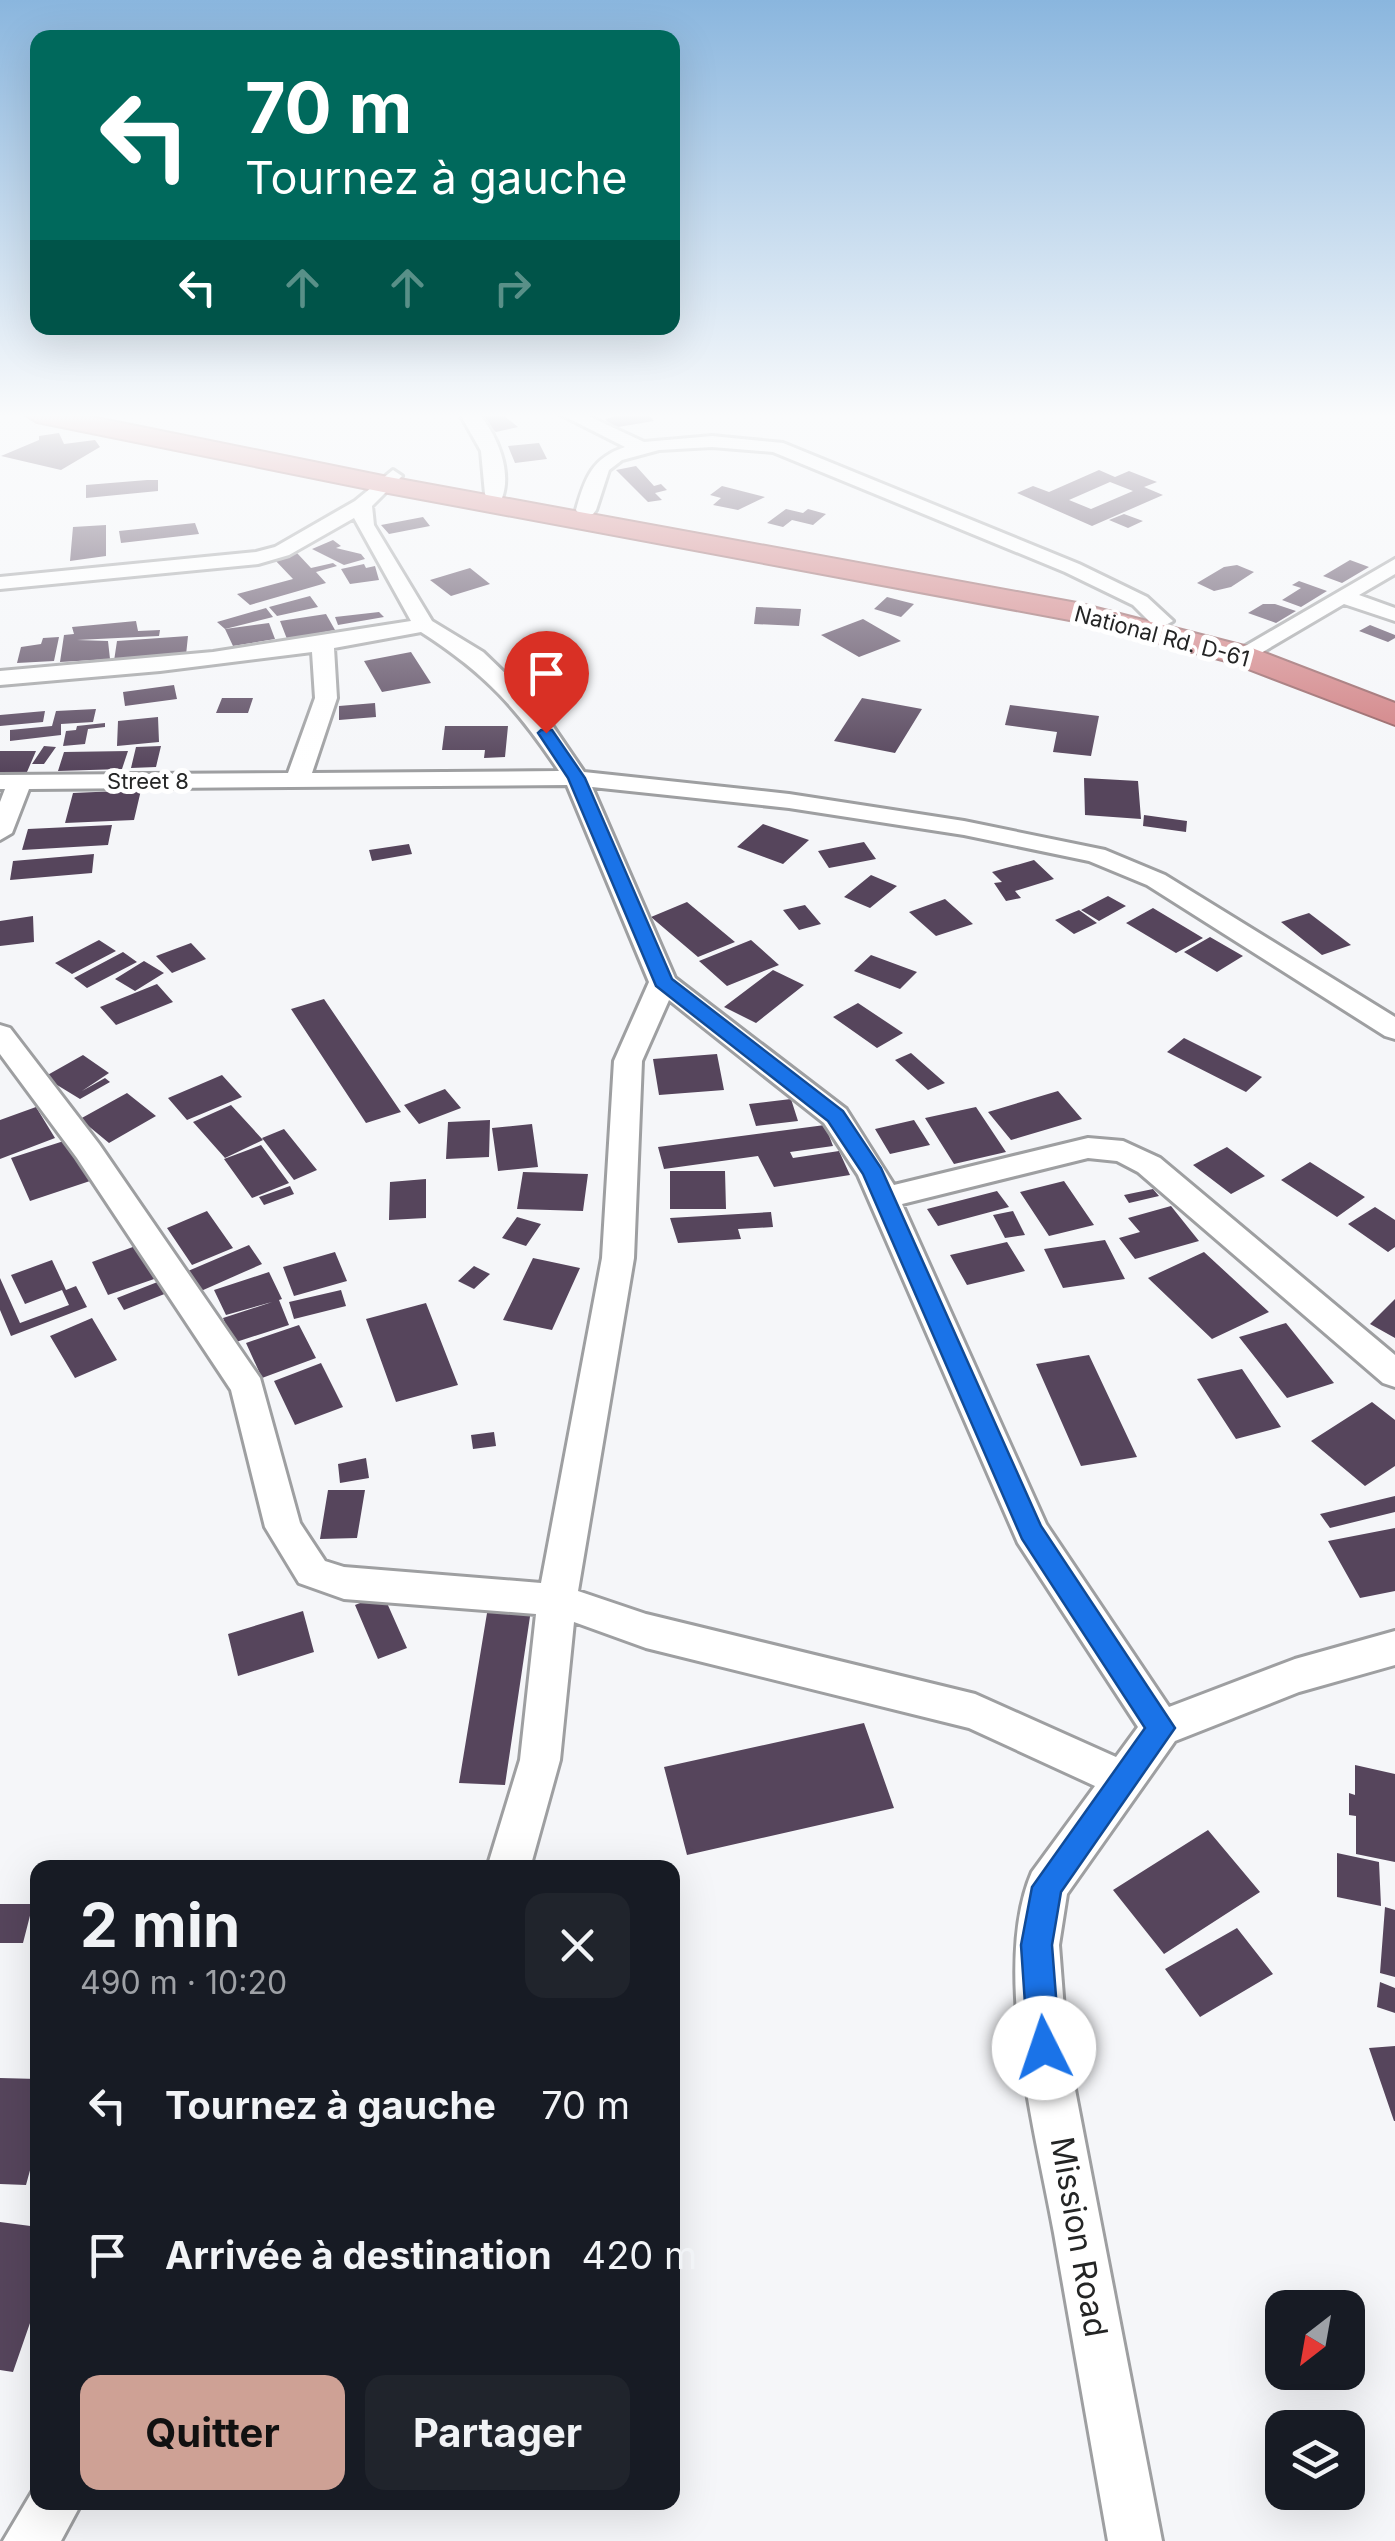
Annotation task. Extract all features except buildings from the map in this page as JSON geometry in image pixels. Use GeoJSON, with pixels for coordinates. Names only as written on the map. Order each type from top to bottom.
{"type":"FeatureCollection","features":[{"type":"Feature","properties":{"kind":"highway","name":"National Rd. D-61"},"geometry":{"type":"LineString","coordinates":[[662,533],[1077,612],[1249,651],[1395,715]]}},
{"type":"Feature","properties":{"kind":"highway","name":"National Rd. D-61"},"geometry":{"type":"LineString","coordinates":[[709,533],[1088,602],[1162,621],[1395,702]]}},
{"type":"Feature","properties":{"kind":"street"},"geometry":{"type":"LineString","coordinates":[[0,583],[258,558],[282,551],[315,533]]}},
{"type":"Feature","properties":{"kind":"street"},"geometry":{"type":"LineString","coordinates":[[369,533],[424,625],[475,657],[531,711],[576,778],[663,982],[835,1116],[873,1173],[1031,1532],[1161,1728],[1295,1676],[1395,1648]]}},
{"type":"Feature","properties":{"kind":"street"},"geometry":{"type":"LineString","coordinates":[[986,533],[1140,601],[1162,621]]}},
{"type":"Feature","properties":{"kind":"street"},"geometry":{"type":"LineString","coordinates":[[1249,651],[1395,566]]}},
{"type":"Feature","properties":{"kind":"street"},"geometry":{"type":"LineString","coordinates":[[1343,596],[1395,615]]}},
{"type":"Feature","properties":{"kind":"street"},"geometry":{"type":"LineString","coordinates":[[0,678],[323,647],[424,625]]}},
{"type":"Feature","properties":{"kind":"street"},"geometry":{"type":"LineString","coordinates":[[297,780],[326,698],[323,647]]}},
{"type":"Feature","properties":{"kind":"street","name":"Street 8"},"geometry":{"type":"LineString","coordinates":[[10,782],[576,778],[808,804],[964,828],[1096,855],[1156,880],[1395,1030]]}},
{"type":"Feature","properties":{"kind":"street"},"geometry":{"type":"LineString","coordinates":[[0,833],[10,782]]}},
{"type":"Feature","properties":{"kind":"street"},"geometry":{"type":"LineString","coordinates":[[510,1860],[540,1760],[556,1600],[618,1258],[628,1061],[663,982]]}},
{"type":"Feature","properties":{"kind":"street"},"geometry":{"type":"LineString","coordinates":[[0,1034],[88,1151],[248,1387],[283,1527],[312,1572],[344,1583],[556,1600],[646,1631],[974,1712],[1122,1779]]}},
{"type":"Feature","properties":{"kind":"street"},"geometry":{"type":"LineString","coordinates":[[883,1198],[1088,1148],[1123,1152],[1150,1164],[1395,1374]]}},
{"type":"Feature","properties":{"kind":"street","name":"Mission Road"},"geometry":{"type":"LineString","coordinates":[[1135,2541],[1044,2048],[1037,1945],[1047,1887],[1161,1728]]}},
{"type":"Feature","properties":{"kind":"street"},"geometry":{"type":"LineString","coordinates":[[30,2541],[50,2510]]}},
{"type":"Feature","properties":{"kind":"route"},"geometry":{"type":"LineString","coordinates":[[546,733],[576,778],[663,982],[835,1116],[873,1173],[1031,1532],[1161,1728],[1047,1887],[1037,1945],[1044,2048]]}}]}
